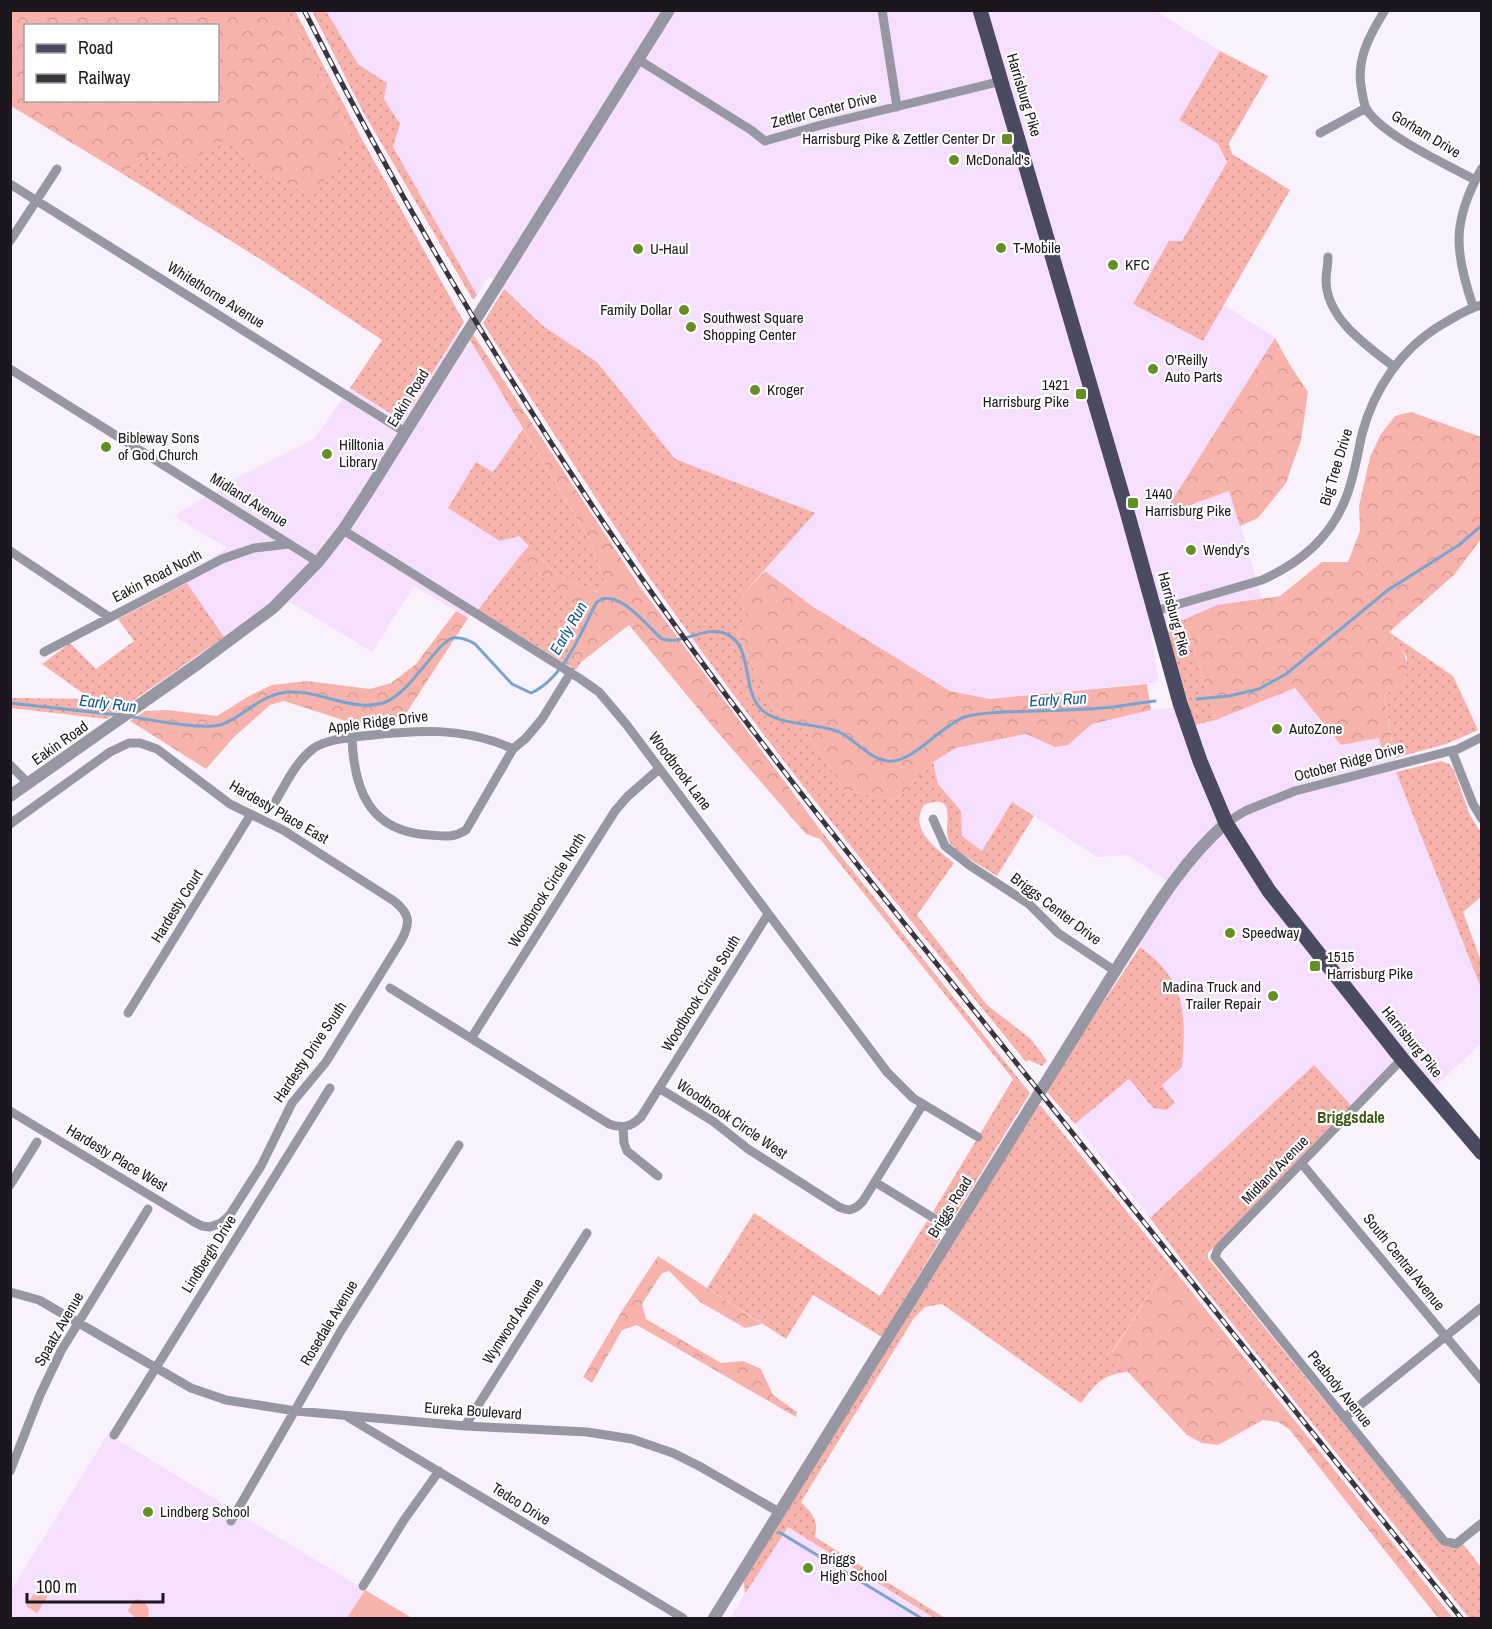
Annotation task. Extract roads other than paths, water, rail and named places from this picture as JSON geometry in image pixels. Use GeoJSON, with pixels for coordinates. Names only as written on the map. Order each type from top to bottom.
{"type":"FeatureCollection","features":[{"type":"Feature","properties":{"kind":"main road","name":"Harrisburg Pike"},"geometry":{"type":"LineString","coordinates":[[980,10],[1190,733],[1226,823],[1269,891],[1402,1059],[1482,1153]]}},
{"type":"Feature","properties":{"kind":"street","name":"Eakin Road"},"geometry":{"type":"LineString","coordinates":[[10,796],[256,622],[296,586],[318,562],[343,530],[669,10]]}},
{"type":"Feature","properties":{"kind":"street"},"geometry":{"type":"LineString","coordinates":[[882,10],[897,107]]}},
{"type":"Feature","properties":{"kind":"street"},"geometry":{"type":"LineString","coordinates":[[1320,134],[1366,108],[1359,70],[1369,36],[1384,10]]}},
{"type":"Feature","properties":{"kind":"street","name":"Zettler Center Drive"},"geometry":{"type":"LineString","coordinates":[[639,60],[751,129],[765,141],[1002,81]]}},
{"type":"Feature","properties":{"kind":"street","name":"Gorham Drive"},"geometry":{"type":"LineString","coordinates":[[1366,108],[1392,134],[1475,180]]}},
{"type":"Feature","properties":{"kind":"street"},"geometry":{"type":"LineString","coordinates":[[1478,306],[1462,275],[1458,243],[1463,211],[1482,168]]}},
{"type":"Feature","properties":{"kind":"street"},"geometry":{"type":"LineString","coordinates":[[10,241],[57,169]]}},
{"type":"Feature","properties":{"kind":"street","name":"Whitethorne Avenue"},"geometry":{"type":"LineString","coordinates":[[10,184],[405,432]]}},
{"type":"Feature","properties":{"kind":"street"},"geometry":{"type":"LineString","coordinates":[[1328,257],[1326,282],[1329,295],[1343,323],[1355,336],[1393,366]]}},
{"type":"Feature","properties":{"kind":"street","name":"Big Tree Drive"},"geometry":{"type":"LineString","coordinates":[[1155,611],[1262,580],[1291,565],[1317,543],[1331,527],[1346,499],[1368,414],[1393,366],[1431,331],[1478,306]]}},
{"type":"Feature","properties":{"kind":"street","name":"Midland Avenue"},"geometry":{"type":"LineString","coordinates":[[10,369],[318,562]]}},
{"type":"Feature","properties":{"kind":"street","name":"Woodbrook Lane"},"geometry":{"type":"LineString","coordinates":[[343,530],[598,692],[613,707],[887,1072],[899,1086],[923,1104],[978,1137]]}},
{"type":"Feature","properties":{"kind":"street","name":"Eakin Road North"},"geometry":{"type":"LineString","coordinates":[[44,652],[235,554],[254,548],[289,544]]}},
{"type":"Feature","properties":{"kind":"street"},"geometry":{"type":"LineString","coordinates":[[10,551],[109,617]]}},
{"type":"Feature","properties":{"kind":"street"},"geometry":{"type":"LineString","coordinates":[[352,738],[357,784],[369,804],[384,821],[400,830],[453,837],[466,830],[513,749],[542,719],[563,668]]}},
{"type":"Feature","properties":{"kind":"street","name":"Apple Ridge Drive"},"geometry":{"type":"LineString","coordinates":[[274,804],[294,771],[314,748],[324,743],[399,732],[436,730],[465,733],[501,743],[513,749]]}},
{"type":"Feature","properties":{"kind":"street","name":"October Ridge Drive"},"geometry":{"type":"LineString","coordinates":[[1226,823],[1245,811],[1295,791],[1452,751],[1482,737]]}},
{"type":"Feature","properties":{"kind":"street","name":"Hardesty Place East"},"geometry":{"type":"LineString","coordinates":[[10,824],[110,752],[129,743],[140,743],[158,749],[230,804],[295,837],[394,901],[404,909],[408,918]]}},
{"type":"Feature","properties":{"kind":"street"},"geometry":{"type":"LineString","coordinates":[[1452,751],[1473,804],[1482,819]]}},
{"type":"Feature","properties":{"kind":"street"},"geometry":{"type":"LineString","coordinates":[[10,765],[29,784]]}},
{"type":"Feature","properties":{"kind":"street","name":"Woodbrook Circle North"},"geometry":{"type":"LineString","coordinates":[[472,1037],[611,818],[628,796],[660,769]]}},
{"type":"Feature","properties":{"kind":"street","name":"Hardesty Court"},"geometry":{"type":"LineString","coordinates":[[128,1012],[251,814]]}},
{"type":"Feature","properties":{"kind":"street","name":"Briggs Center Drive"},"geometry":{"type":"LineString","coordinates":[[933,819],[945,846],[969,865],[1029,904],[1058,933],[1115,971]]}},
{"type":"Feature","properties":{"kind":"street","name":"Briggs Road"},"geometry":{"type":"LineString","coordinates":[[714,1618],[1115,971],[1176,878],[1208,839],[1226,823]]}},
{"type":"Feature","properties":{"kind":"street","name":"Woodbrook Circle South"},"geometry":{"type":"LineString","coordinates":[[659,1088],[768,914]]}},
{"type":"Feature","properties":{"kind":"street","name":"Hardesty Drive South"},"geometry":{"type":"LineString","coordinates":[[210,1227],[221,1223],[229,1216],[261,1166],[292,1103],[326,1062],[401,940],[407,930],[408,918]]}},
{"type":"Feature","properties":{"kind":"street"},"geometry":{"type":"LineString","coordinates":[[390,988],[609,1124],[623,1128],[627,1151],[658,1176]]}},
{"type":"Feature","properties":{"kind":"street","name":"Midland Avenue"},"geometry":{"type":"LineString","coordinates":[[1218,1249],[1402,1059]]}},
{"type":"Feature","properties":{"kind":"street","name":"Lindbergh Drive"},"geometry":{"type":"LineString","coordinates":[[114,1435],[330,1088]]}},
{"type":"Feature","properties":{"kind":"street","name":"Woodbrook Circle West"},"geometry":{"type":"LineString","coordinates":[[623,1128],[632,1125],[641,1117],[659,1088],[714,1122],[748,1149],[845,1210],[858,1207],[875,1182]]}},
{"type":"Feature","properties":{"kind":"street"},"geometry":{"type":"LineString","coordinates":[[923,1104],[875,1182],[953,1230]]}},
{"type":"Feature","properties":{"kind":"street","name":"Hardesty Place West"},"geometry":{"type":"LineString","coordinates":[[10,1111],[194,1222],[210,1227]]}},
{"type":"Feature","properties":{"kind":"street"},"geometry":{"type":"LineString","coordinates":[[10,1185],[37,1142]]}},
{"type":"Feature","properties":{"kind":"street","name":"Rosedale Avenue"},"geometry":{"type":"LineString","coordinates":[[231,1521],[369,1284],[459,1145]]}},
{"type":"Feature","properties":{"kind":"street","name":"South Central Avenue"},"geometry":{"type":"LineString","coordinates":[[1302,1164],[1482,1380]]}},
{"type":"Feature","properties":{"kind":"street","name":"Spaatz Avenue"},"geometry":{"type":"LineString","coordinates":[[10,1471],[40,1395],[61,1351],[148,1209]]}},
{"type":"Feature","properties":{"kind":"street","name":"Wynwood Avenue"},"geometry":{"type":"LineString","coordinates":[[465,1426],[587,1233]]}},
{"type":"Feature","properties":{"kind":"street","name":"Peabody Avenue"},"geometry":{"type":"LineString","coordinates":[[1218,1249],[1216,1261],[1444,1541],[1451,1544],[1460,1541],[1482,1523]]}},
{"type":"Feature","properties":{"kind":"street","name":"Eureka Boulevard"},"geometry":{"type":"LineString","coordinates":[[10,1292],[39,1300],[155,1368],[208,1395],[296,1411],[465,1426],[587,1432],[632,1439],[682,1458],[779,1512]]}},
{"type":"Feature","properties":{"kind":"street"},"geometry":{"type":"LineString","coordinates":[[1344,1418],[1482,1307]]}},
{"type":"Feature","properties":{"kind":"street","name":"Tedco Drive"},"geometry":{"type":"LineString","coordinates":[[344,1415],[682,1618]]}},
{"type":"Feature","properties":{"kind":"street"},"geometry":{"type":"LineString","coordinates":[[363,1586],[404,1520],[439,1471]]}},
{"type":"Feature","properties":{"kind":"waterway","name":"Early Run"},"geometry":{"type":"LineString","coordinates":[[1197,699],[1229,696],[1259,689],[1286,674],[1388,590],[1459,545],[1482,525]]}},
{"type":"Feature","properties":{"kind":"waterway","name":"Early Run"},"geometry":{"type":"LineString","coordinates":[[132,717],[178,724],[214,726],[231,720],[270,697],[288,692],[312,694],[359,705],[383,703],[403,690],[439,649],[453,638],[464,639],[475,644],[512,684],[531,693],[553,677],[562,666],[596,603],[604,599],[612,599],[631,609],[662,639],[677,640],[716,631],[724,633],[740,646],[754,699],[767,714],[787,721],[841,733],[868,753],[887,761],[896,761],[906,757],[956,721],[972,715],[1093,709],[1155,701]]}},
{"type":"Feature","properties":{"kind":"waterway","name":"Early Run"},"geometry":{"type":"LineString","coordinates":[[10,703],[119,715]]}},
{"type":"Feature","properties":{"kind":"waterway"},"geometry":{"type":"LineString","coordinates":[[779,1532],[921,1618]]}},
{"type":"Feature","properties":{"kind":"railway"},"geometry":{"type":"LineString","coordinates":[[304,10],[381,156],[462,299],[594,508],[683,637],[865,875],[1461,1618]]}},
{"type":"Feature","properties":{"kind":"place","name":"Harrisburg Pike & Zettler Center Dr"},"geometry":{"type":"Point","coordinates":[1007,139]}},
{"type":"Feature","properties":{"kind":"place","name":"McDonald's"},"geometry":{"type":"Point","coordinates":[954,160]}},
{"type":"Feature","properties":{"kind":"place","name":"T-Mobile"},"geometry":{"type":"Point","coordinates":[1001,248]}},
{"type":"Feature","properties":{"kind":"place","name":"U-Haul"},"geometry":{"type":"Point","coordinates":[638,249]}},
{"type":"Feature","properties":{"kind":"place","name":"KFC"},"geometry":{"type":"Point","coordinates":[1113,265]}},
{"type":"Feature","properties":{"kind":"place","name":"Family Dollar"},"geometry":{"type":"Point","coordinates":[684,310]}},
{"type":"Feature","properties":{"kind":"place","name":"Southwest Square Shopping Center"},"geometry":{"type":"Point","coordinates":[691,327]}},
{"type":"Feature","properties":{"kind":"place","name":"O'Reilly Auto Parts"},"geometry":{"type":"Point","coordinates":[1153,369]}},
{"type":"Feature","properties":{"kind":"place","name":"Kroger"},"geometry":{"type":"Point","coordinates":[755,390]}},
{"type":"Feature","properties":{"kind":"place","name":"1421 Harrisburg Pike"},"geometry":{"type":"Point","coordinates":[1081,394]}},
{"type":"Feature","properties":{"kind":"place","name":"Bibleway Sons of God Church"},"geometry":{"type":"Point","coordinates":[106,447]}},
{"type":"Feature","properties":{"kind":"place","name":"Hilltonia Library"},"geometry":{"type":"Point","coordinates":[327,454]}},
{"type":"Feature","properties":{"kind":"place","name":"1440 Harrisburg Pike"},"geometry":{"type":"Point","coordinates":[1133,503]}},
{"type":"Feature","properties":{"kind":"place","name":"Wendy's"},"geometry":{"type":"Point","coordinates":[1191,550]}},
{"type":"Feature","properties":{"kind":"place","name":"AutoZone"},"geometry":{"type":"Point","coordinates":[1277,729]}},
{"type":"Feature","properties":{"kind":"place","name":"Speedway"},"geometry":{"type":"Point","coordinates":[1230,933]}},
{"type":"Feature","properties":{"kind":"place","name":"1515 Harrisburg Pike"},"geometry":{"type":"Point","coordinates":[1315,966]}},
{"type":"Feature","properties":{"kind":"place","name":"Madina Truck and Trailer Repair"},"geometry":{"type":"Point","coordinates":[1273,996]}},
{"type":"Feature","properties":{"kind":"place","name":"Lindberg School"},"geometry":{"type":"Point","coordinates":[148,1512]}},
{"type":"Feature","properties":{"kind":"place","name":"Briggs High School"},"geometry":{"type":"Point","coordinates":[808,1568]}},
{"type":"Feature","properties":{"kind":"district","name":"Briggsdale"},"geometry":{"type":"Point","coordinates":[1351,1117]}}]}
